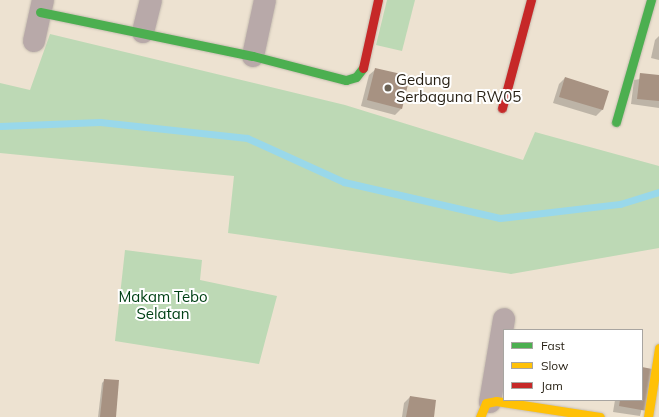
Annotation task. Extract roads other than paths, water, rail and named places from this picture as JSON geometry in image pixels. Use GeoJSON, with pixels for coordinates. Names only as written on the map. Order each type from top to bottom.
{"type":"FeatureCollection","features":[{"type":"Feature","properties":{"kind":"street"},"geometry":{"type":"LineString","coordinates":[[143,32],[151,0]]}},
{"type":"Feature","properties":{"kind":"street"},"geometry":{"type":"LineString","coordinates":[[253,56],[265,0]]}},
{"type":"Feature","properties":{"kind":"street"},"geometry":{"type":"LineString","coordinates":[[34,41],[42,6],[143,32],[253,56],[346,80],[356,77],[364,64],[378,0]]}},
{"type":"Feature","properties":{"kind":"street"},"geometry":{"type":"LineString","coordinates":[[502,108],[531,0]]}},
{"type":"Feature","properties":{"kind":"street"},"geometry":{"type":"LineString","coordinates":[[616,122],[651,0]]}},
{"type":"Feature","properties":{"kind":"street"},"geometry":{"type":"LineString","coordinates":[[504,318],[485,409],[510,402],[600,417]]}},
{"type":"Feature","properties":{"kind":"street"},"geometry":{"type":"LineString","coordinates":[[648,417],[659,348]]}},
{"type":"Feature","properties":{"kind":"waterway"},"geometry":{"type":"LineString","coordinates":[[0,126],[100,122],[247,138],[344,182],[500,218],[620,204],[659,192]]}},
{"type":"Feature","properties":{"kind":"place","name":"Gedung Serbaguna RW05"},"geometry":{"type":"Point","coordinates":[388,88]}},
{"type":"Feature","properties":{"kind":"park label","name":"Makam Tebo Selatan"},"geometry":{"type":"Point","coordinates":[163,304]}}]}
